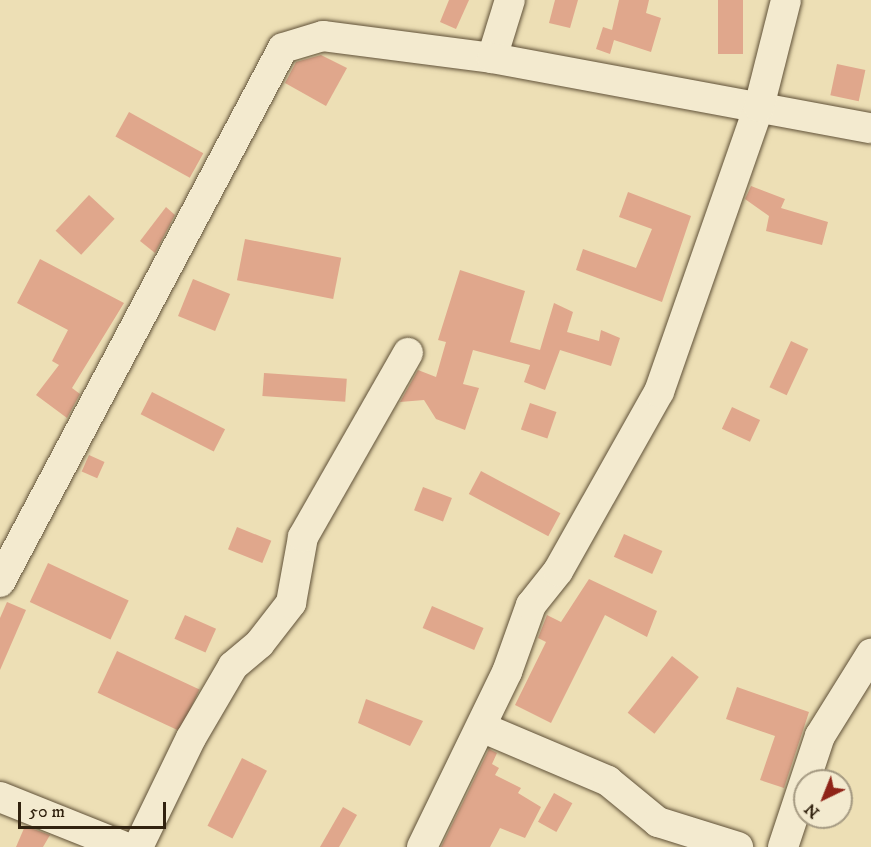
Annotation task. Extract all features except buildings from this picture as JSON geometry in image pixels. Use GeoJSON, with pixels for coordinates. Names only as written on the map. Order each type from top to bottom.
{"type":"FeatureCollection","features":[{"type":"Feature","properties":{"kind":"street"},"geometry":{"type":"LineString","coordinates":[[492,58],[510,0]]}},
{"type":"Feature","properties":{"kind":"street"},"geometry":{"type":"LineString","coordinates":[[422,847],[481,727],[531,605],[558,572],[659,392],[759,108],[786,0]]}},
{"type":"Feature","properties":{"kind":"street"},"geometry":{"type":"LineString","coordinates":[[0,582],[283,48],[323,36],[492,58],[871,128]]}},
{"type":"Feature","properties":{"kind":"street"},"geometry":{"type":"LineString","coordinates":[[138,847],[191,738],[233,666],[260,643],[291,603],[303,537],[408,353]]}},
{"type":"Feature","properties":{"kind":"street"},"geometry":{"type":"LineString","coordinates":[[783,847],[820,736],[871,654]]}},
{"type":"Feature","properties":{"kind":"street"},"geometry":{"type":"LineString","coordinates":[[481,727],[608,781],[658,822],[738,847]]}},
{"type":"Feature","properties":{"kind":"street"},"geometry":{"type":"LineString","coordinates":[[0,797],[125,847]]}}]}
